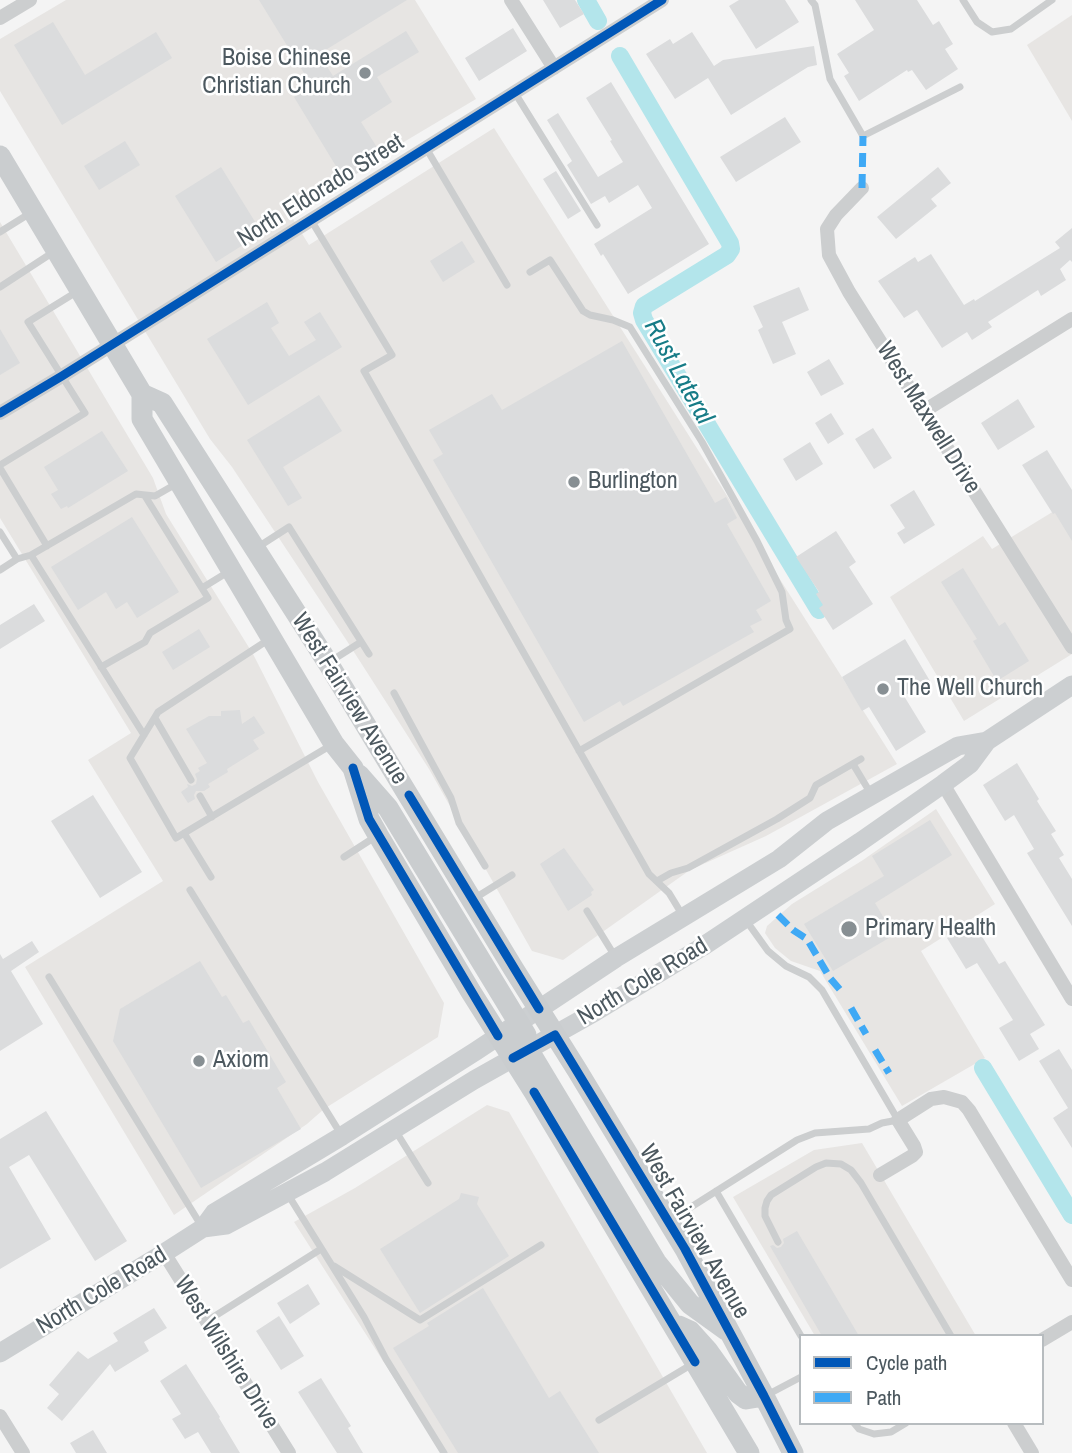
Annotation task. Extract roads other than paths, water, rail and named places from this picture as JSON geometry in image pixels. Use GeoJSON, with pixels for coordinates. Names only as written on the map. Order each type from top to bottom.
{"type":"FeatureCollection","features":[{"type":"Feature","properties":{"kind":"main road","name":"West Fairview Avenue"},"geometry":{"type":"LineString","coordinates":[[1,161],[142,394],[142,418],[179,482],[334,744],[353,768],[369,819],[378,835],[510,1028]]}},
{"type":"Feature","properties":{"kind":"main road","name":"West Fairview Avenue"},"geometry":{"type":"LineString","coordinates":[[142,394],[162,403],[328,663],[668,1221],[793,1453]]}},
{"type":"Feature","properties":{"kind":"main road","name":"North Cole Road"},"geometry":{"type":"LineString","coordinates":[[203,1228],[226,1225],[325,1172],[474,1080],[603,1008],[690,954],[943,784],[970,764],[986,741],[1072,685]]}},
{"type":"Feature","properties":{"kind":"main road","name":"North Cole Road"},"geometry":{"type":"LineString","coordinates":[[0,1353],[164,1254],[203,1228],[214,1213],[342,1136],[616,958],[779,859],[827,821],[958,746],[986,741]]}},
{"type":"Feature","properties":{"kind":"main road"},"geometry":{"type":"LineString","coordinates":[[353,768],[388,807],[510,1028],[656,1262],[691,1304],[731,1334]]}},
{"type":"Feature","properties":{"kind":"main road"},"geometry":{"type":"LineString","coordinates":[[525,1051],[670,1322],[749,1453]]}},
{"type":"Feature","properties":{"kind":"main road"},"geometry":{"type":"LineString","coordinates":[[670,1322],[690,1331],[738,1393],[746,1399],[764,1396]]}},
{"type":"Feature","properties":{"kind":"street"},"geometry":{"type":"LineString","coordinates":[[0,18],[30,0]]}},
{"type":"Feature","properties":{"kind":"street"},"geometry":{"type":"LineString","coordinates":[[511,0],[554,68]]}},
{"type":"Feature","properties":{"kind":"street","name":"North Eldorado Street"},"geometry":{"type":"LineString","coordinates":[[0,413],[662,0]]}},
{"type":"Feature","properties":{"kind":"street","name":"West Maxwell Drive"},"geometry":{"type":"LineString","coordinates":[[862,188],[836,215],[827,229],[830,255],[849,292],[1072,647]]}},
{"type":"Feature","properties":{"kind":"street"},"geometry":{"type":"LineString","coordinates":[[924,411],[1072,319]]}},
{"type":"Feature","properties":{"kind":"street"},"geometry":{"type":"LineString","coordinates":[[943,784],[1072,999]]}},
{"type":"Feature","properties":{"kind":"street"},"geometry":{"type":"LineString","coordinates":[[880,1175],[916,1152],[898,1120],[931,1100],[944,1097],[962,1102],[1072,1280]]}},
{"type":"Feature","properties":{"kind":"street","name":"West Wilshire Drive"},"geometry":{"type":"LineString","coordinates":[[164,1254],[289,1453]]}},
{"type":"Feature","properties":{"kind":"street"},"geometry":{"type":"LineString","coordinates":[[1044,1339],[1072,1322]]}},
{"type":"Feature","properties":{"kind":"street"},"geometry":{"type":"LineString","coordinates":[[0,1416],[23,1453]]}},
{"type":"Feature","properties":{"kind":"street"},"geometry":{"type":"LineString","coordinates":[[1015,1425],[1032,1453]]}},
{"type":"Feature","properties":{"kind":"lane"},"geometry":{"type":"LineString","coordinates":[[811,0],[815,5],[830,79],[863,136],[960,87]]}},
{"type":"Feature","properties":{"kind":"lane"},"geometry":{"type":"LineString","coordinates":[[963,0],[977,22],[992,32],[1011,29],[1052,0]]}},
{"type":"Feature","properties":{"kind":"lane"},"geometry":{"type":"LineString","coordinates":[[515,93],[597,225]]}},
{"type":"Feature","properties":{"kind":"lane"},"geometry":{"type":"LineString","coordinates":[[426,148],[507,285]]}},
{"type":"Feature","properties":{"kind":"lane"},"geometry":{"type":"LineString","coordinates":[[0,232],[33,211]]}},
{"type":"Feature","properties":{"kind":"lane"},"geometry":{"type":"LineString","coordinates":[[311,220],[391,355],[364,371],[649,874],[669,893],[684,916]]}},
{"type":"Feature","properties":{"kind":"lane"},"geometry":{"type":"LineString","coordinates":[[0,287],[56,250]]}},
{"type":"Feature","properties":{"kind":"lane"},"geometry":{"type":"LineString","coordinates":[[530,272],[550,260],[583,311],[630,327],[702,443],[757,541],[782,592],[790,629],[579,751]]}},
{"type":"Feature","properties":{"kind":"lane"},"geometry":{"type":"LineString","coordinates":[[47,546],[0,467],[85,413],[28,322],[80,290]]}},
{"type":"Feature","properties":{"kind":"lane"},"geometry":{"type":"LineString","coordinates":[[0,570],[136,494],[155,496],[179,482]]}},
{"type":"Feature","properties":{"kind":"lane"},"geometry":{"type":"LineString","coordinates":[[101,667],[145,642],[150,634],[208,598],[145,495]]}},
{"type":"Feature","properties":{"kind":"lane"},"geometry":{"type":"LineString","coordinates":[[254,549],[289,527],[369,654]]}},
{"type":"Feature","properties":{"kind":"lane"},"geometry":{"type":"LineString","coordinates":[[0,532],[17,559]]}},
{"type":"Feature","properties":{"kind":"lane"},"geometry":{"type":"LineString","coordinates":[[31,555],[144,735]]}},
{"type":"Feature","properties":{"kind":"lane"},"geometry":{"type":"LineString","coordinates":[[202,588],[232,569]]}},
{"type":"Feature","properties":{"kind":"lane"},"geometry":{"type":"LineString","coordinates":[[272,638],[158,712],[130,758],[176,838],[334,744]]}},
{"type":"Feature","properties":{"kind":"lane"},"geometry":{"type":"LineString","coordinates":[[328,663],[361,642]]}},
{"type":"Feature","properties":{"kind":"lane"},"geometry":{"type":"LineString","coordinates":[[394,693],[451,798],[459,823],[485,866]]}},
{"type":"Feature","properties":{"kind":"lane"},"geometry":{"type":"LineString","coordinates":[[155,718],[191,780]]}},
{"type":"Feature","properties":{"kind":"lane"},"geometry":{"type":"LineString","coordinates":[[657,881],[688,868],[777,819],[810,799],[816,785],[857,762],[872,794]]}},
{"type":"Feature","properties":{"kind":"lane"},"geometry":{"type":"LineString","coordinates":[[200,796],[212,817]]}},
{"type":"Feature","properties":{"kind":"lane"},"geometry":{"type":"LineString","coordinates":[[184,833],[211,877]]}},
{"type":"Feature","properties":{"kind":"lane"},"geometry":{"type":"LineString","coordinates":[[344,856],[378,835]]}},
{"type":"Feature","properties":{"kind":"lane"},"geometry":{"type":"LineString","coordinates":[[472,900],[512,875]]}},
{"type":"Feature","properties":{"kind":"lane"},"geometry":{"type":"LineString","coordinates":[[190,890],[342,1136]]}},
{"type":"Feature","properties":{"kind":"lane"},"geometry":{"type":"LineString","coordinates":[[587,911],[616,958]]}},
{"type":"Feature","properties":{"kind":"lane"},"geometry":{"type":"LineString","coordinates":[[668,1221],[797,1140],[815,1133],[869,1129],[898,1120],[822,990],[809,978],[786,967],[768,951],[745,919]]}},
{"type":"Feature","properties":{"kind":"lane"},"geometry":{"type":"LineString","coordinates":[[49,977],[203,1228]]}},
{"type":"Feature","properties":{"kind":"lane"},"geometry":{"type":"LineString","coordinates":[[394,1129],[428,1183]]}},
{"type":"Feature","properties":{"kind":"lane"},"geometry":{"type":"LineString","coordinates":[[778,1242],[765,1216],[767,1201],[771,1195],[816,1167],[826,1163],[841,1164],[851,1170],[861,1183],[950,1334]]}},
{"type":"Feature","properties":{"kind":"lane"},"geometry":{"type":"LineString","coordinates":[[716,1191],[800,1334]]}},
{"type":"Feature","properties":{"kind":"lane"},"geometry":{"type":"LineString","coordinates":[[287,1193],[444,1453]]}},
{"type":"Feature","properties":{"kind":"lane"},"geometry":{"type":"LineString","coordinates":[[330,1264],[420,1320],[541,1245]]}},
{"type":"Feature","properties":{"kind":"lane"},"geometry":{"type":"LineString","coordinates":[[206,1321],[321,1249]]}},
{"type":"Feature","properties":{"kind":"lane"},"geometry":{"type":"LineString","coordinates":[[598,1420],[695,1362]]}},
{"type":"Feature","properties":{"kind":"lane"},"geometry":{"type":"LineString","coordinates":[[764,1396],[799,1378]]}},
{"type":"Feature","properties":{"kind":"lane"},"geometry":{"type":"LineString","coordinates":[[856,1425],[859,1429],[874,1434],[891,1432],[903,1425]]}},
{"type":"Feature","properties":{"kind":"waterway","name":"Rust Lateral"},"geometry":{"type":"LineString","coordinates":[[586,0],[598,21]]}},
{"type":"Feature","properties":{"kind":"waterway","name":"Rust Lateral"},"geometry":{"type":"LineString","coordinates":[[620,56],[730,243],[731,249],[727,255],[644,306],[644,320],[819,610]]}},
{"type":"Feature","properties":{"kind":"waterway","name":"Rust Lateral"},"geometry":{"type":"LineString","coordinates":[[983,1068],[1072,1215]]}},
{"type":"Feature","properties":{"kind":"place","name":"Boise Chinese Christian Church"},"geometry":{"type":"Point","coordinates":[365,73]}},
{"type":"Feature","properties":{"kind":"place","name":"Burlington"},"geometry":{"type":"Point","coordinates":[574,482]}},
{"type":"Feature","properties":{"kind":"place","name":"The Well Church"},"geometry":{"type":"Point","coordinates":[883,689]}},
{"type":"Feature","properties":{"kind":"place","name":"Primary Health"},"geometry":{"type":"Point","coordinates":[849,929]}},
{"type":"Feature","properties":{"kind":"place","name":"Axiom"},"geometry":{"type":"Point","coordinates":[199,1061]}}]}
